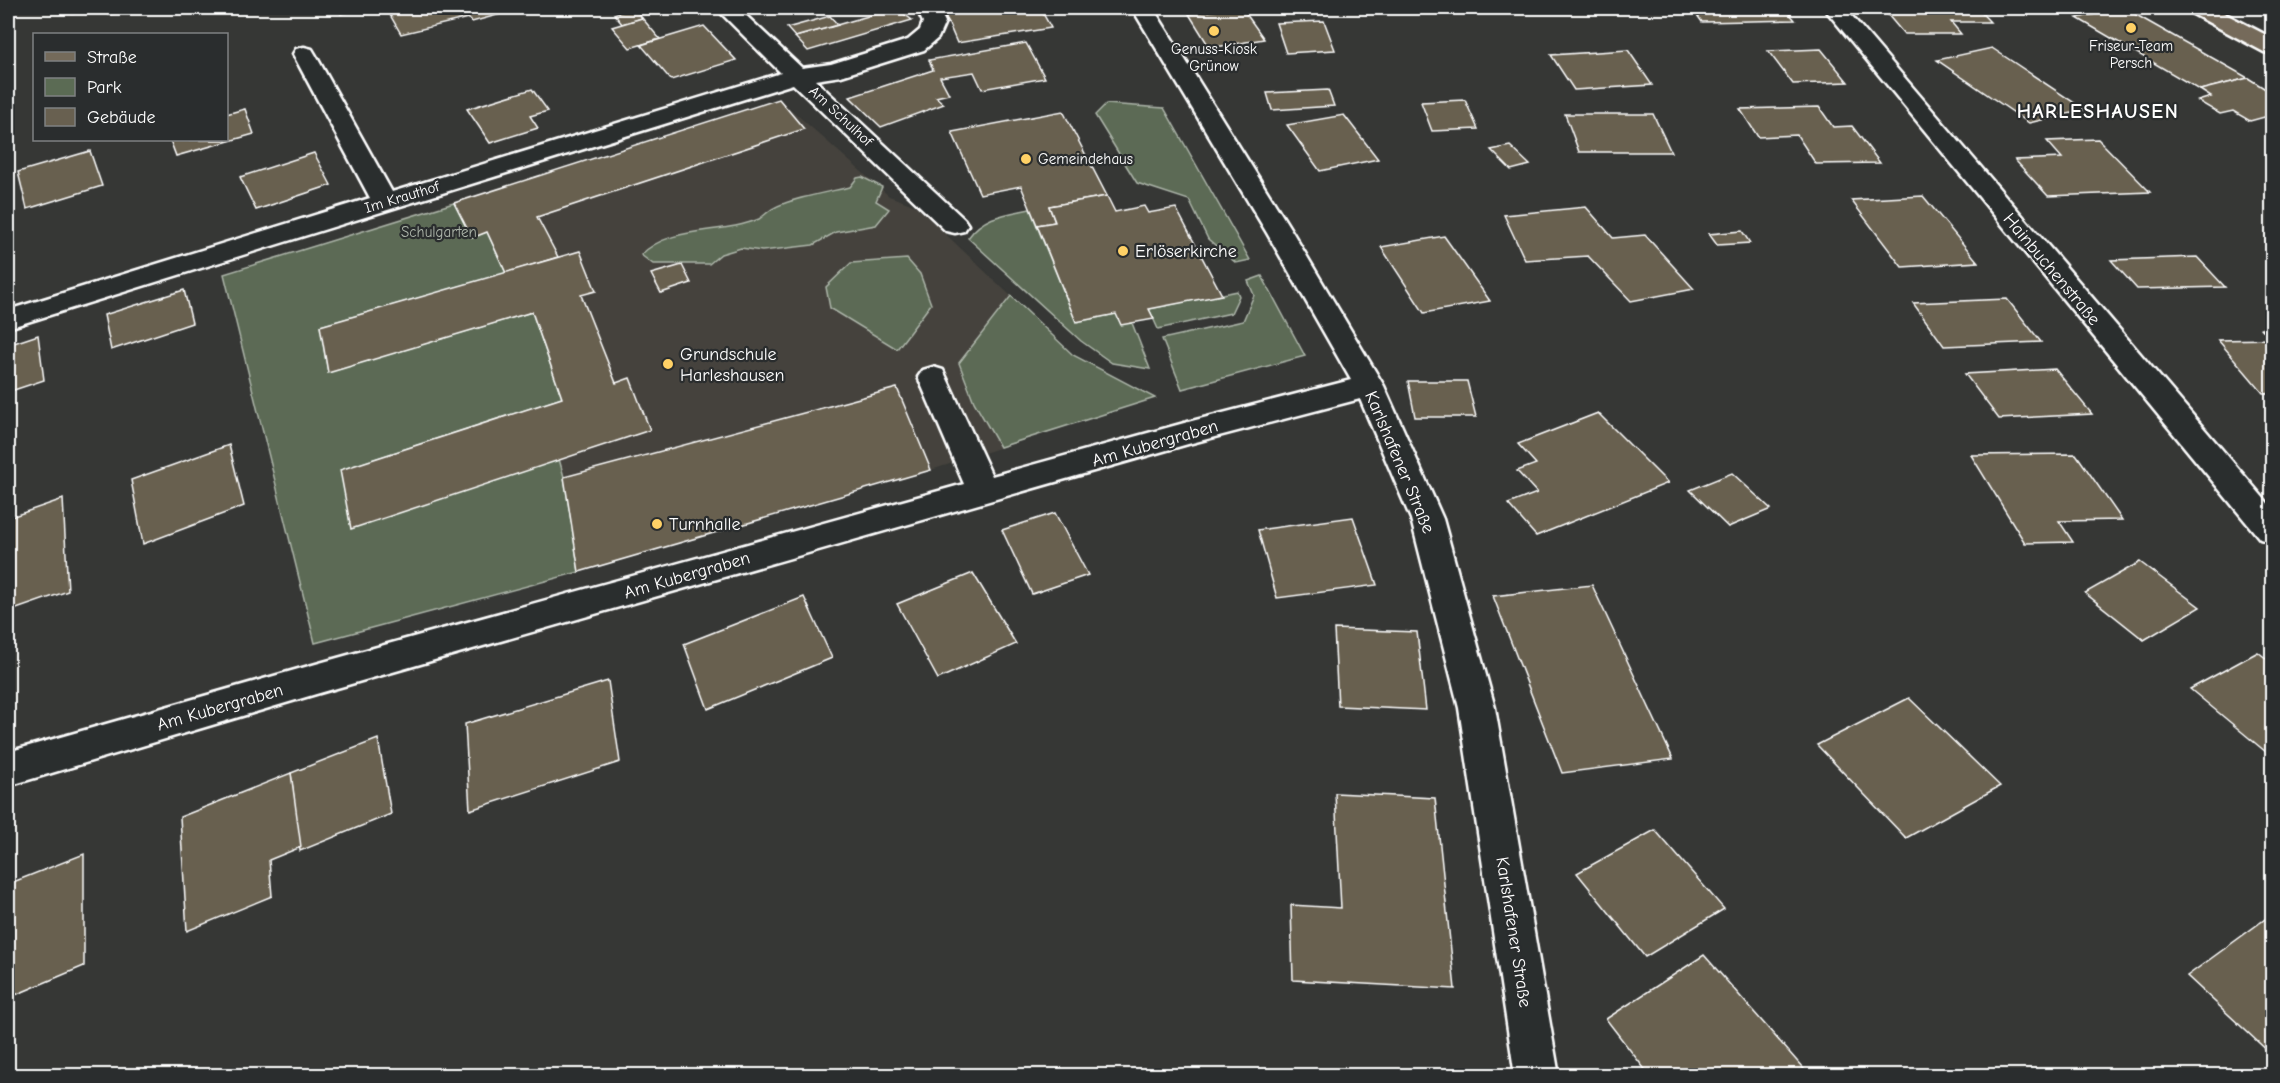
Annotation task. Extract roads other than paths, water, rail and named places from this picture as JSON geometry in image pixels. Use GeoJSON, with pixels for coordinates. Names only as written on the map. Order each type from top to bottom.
{"type":"FeatureCollection","features":[{"type":"Feature","properties":{"kind":"main road"},"geometry":{"type":"LineString","coordinates":[[2199,8],[2272,47]]}},
{"type":"Feature","properties":{"kind":"street","name":"Am Schulhof"},"geometry":{"type":"LineString","coordinates":[[726,8],[955,225]]}},
{"type":"Feature","properties":{"kind":"street","name":"Im Krauthof"},"geometry":{"type":"LineString","coordinates":[[8,319],[796,75],[833,71],[916,45],[930,33],[934,22],[930,11],[926,8]]}},
{"type":"Feature","properties":{"kind":"street","name":"Karlshafener Straße"},"geometry":{"type":"LineString","coordinates":[[1143,8],[1268,213],[1369,386],[1427,519],[1477,708],[1537,1076]]}},
{"type":"Feature","properties":{"kind":"street","name":"Hainbuchenstraße"},"geometry":{"type":"LineString","coordinates":[[1834,8],[2272,530]]}},
{"type":"Feature","properties":{"kind":"street"},"geometry":{"type":"LineString","coordinates":[[304,54],[385,202]]}},
{"type":"Feature","properties":{"kind":"street"},"geometry":{"type":"LineString","coordinates":[[933,377],[983,492]]}},
{"type":"Feature","properties":{"kind":"street","name":"Am Kubergraben"},"geometry":{"type":"LineString","coordinates":[[8,769],[328,676],[1188,433],[1369,386]]}},
{"type":"Feature","properties":{"kind":"place","name":"Friseur-Team Persch"},"geometry":{"type":"Point","coordinates":[2131,28]}},
{"type":"Feature","properties":{"kind":"place","name":"Genuss-Kiosk Grünow"},"geometry":{"type":"Point","coordinates":[1214,31]}},
{"type":"Feature","properties":{"kind":"place","name":"Gemeindehaus"},"geometry":{"type":"Point","coordinates":[1026,159]}},
{"type":"Feature","properties":{"kind":"place","name":"Erlöserkirche"},"geometry":{"type":"Point","coordinates":[1123,251]}},
{"type":"Feature","properties":{"kind":"place","name":"Grundschule Harleshausen"},"geometry":{"type":"Point","coordinates":[668,364]}},
{"type":"Feature","properties":{"kind":"place","name":"Turnhalle"},"geometry":{"type":"Point","coordinates":[657,524]}},
{"type":"Feature","properties":{"kind":"district","name":"HARLESHAUSEN"},"geometry":{"type":"Point","coordinates":[2098,111]}},
{"type":"Feature","properties":{"kind":"park label","name":"Schulgarten"},"geometry":{"type":"Point","coordinates":[439,232]}}]}
